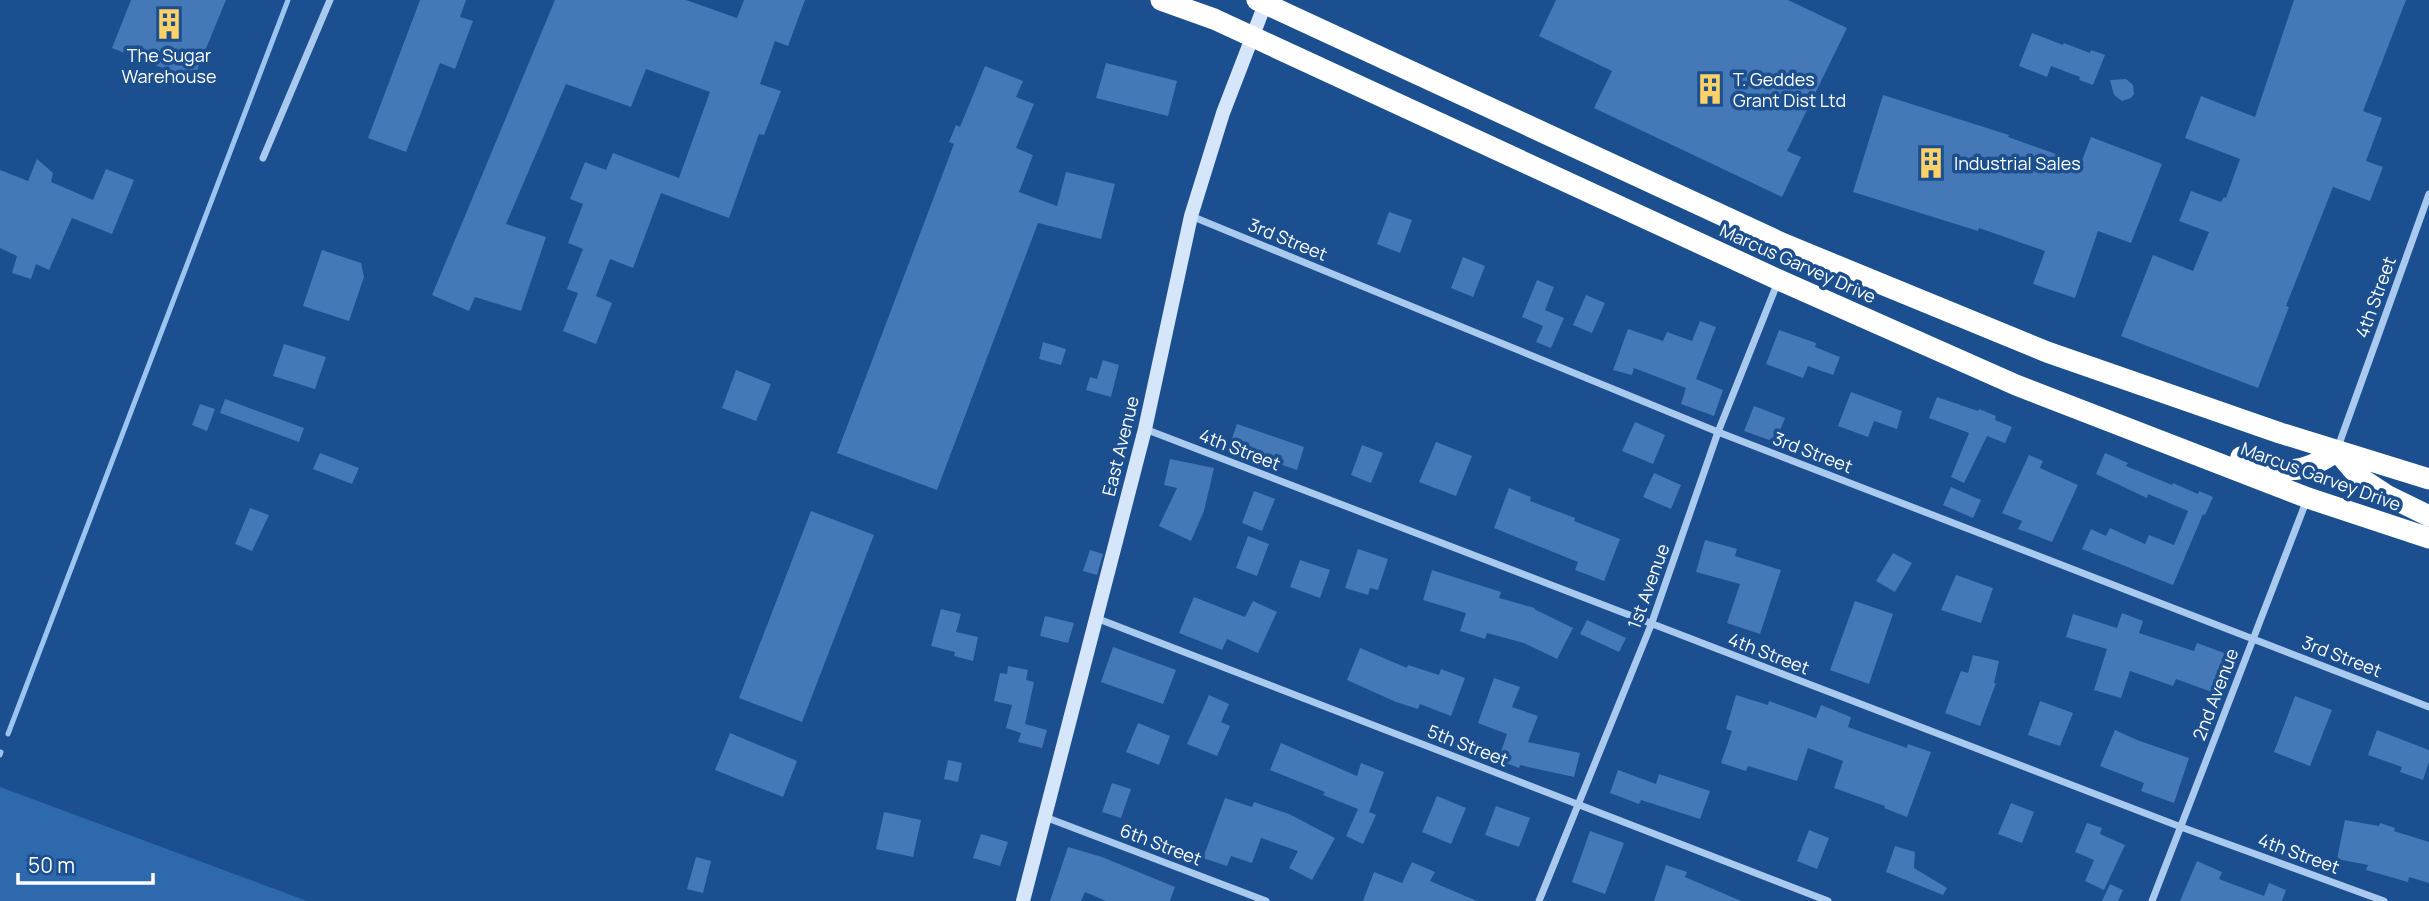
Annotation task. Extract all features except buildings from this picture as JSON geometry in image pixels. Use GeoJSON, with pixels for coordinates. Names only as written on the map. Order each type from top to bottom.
{"type":"FeatureCollection","features":[{"type":"Feature","properties":{"kind":"highway","name":"Marcus Garvey Drive"},"geometry":{"type":"LineString","coordinates":[[1161,0],[1214,19],[1779,280],[1997,377],[2308,498],[2429,538]]}},
{"type":"Feature","properties":{"kind":"highway","name":"Marcus Garvey Drive"},"geometry":{"type":"LineString","coordinates":[[1261,2],[1784,244],[2047,352],[2337,451],[2429,479]]}},
{"type":"Feature","properties":{"kind":"highway"},"geometry":{"type":"LineString","coordinates":[[1997,377],[2075,400],[2279,471],[2316,464],[2337,451],[2359,477],[2388,496],[2429,516]]}},
{"type":"Feature","properties":{"kind":"main road","name":"East Avenue"},"geometry":{"type":"LineString","coordinates":[[1023,901],[1145,429],[1191,216],[1223,113],[1253,38],[1261,2]]}},
{"type":"Feature","properties":{"kind":"street"},"geometry":{"type":"LineString","coordinates":[[263,159],[330,0]]}},
{"type":"Feature","properties":{"kind":"street","name":"4th Street"},"geometry":{"type":"LineString","coordinates":[[2337,451],[2429,194]]}},
{"type":"Feature","properties":{"kind":"street","name":"3rd Street"},"geometry":{"type":"LineString","coordinates":[[1191,216],[1718,432],[2429,707]]}},
{"type":"Feature","properties":{"kind":"street","name":"1st Avenue"},"geometry":{"type":"LineString","coordinates":[[1539,901],[1651,625],[1718,432],[1779,280]]}},
{"type":"Feature","properties":{"kind":"street","name":"4th Street"},"geometry":{"type":"LineString","coordinates":[[1145,429],[2181,827],[2384,901]]}},
{"type":"Feature","properties":{"kind":"street","name":"2nd Avenue"},"geometry":{"type":"LineString","coordinates":[[2152,901],[2308,498]]}},
{"type":"Feature","properties":{"kind":"street","name":"5th Street"},"geometry":{"type":"LineString","coordinates":[[1096,618],[1828,901]]}},
{"type":"Feature","properties":{"kind":"street","name":"6th Street"},"geometry":{"type":"LineString","coordinates":[[1045,817],[1266,901]]}},
{"type":"Feature","properties":{"kind":"shaded area"},"geometry":{"type":"Polygon","coordinates":[[[0,787],[307,901],[0,901],[0,787]]]}},
{"type":"Feature","properties":{"kind":"waterway"},"geometry":{"type":"LineString","coordinates":[[8,734],[288,0]]}},
{"type":"Feature","properties":{"kind":"place","name":"The Sugar Warehouse"},"geometry":{"type":"Point","coordinates":[169,24]}},
{"type":"Feature","properties":{"kind":"place","name":"T. Geddes Grant Dist Ltd"},"geometry":{"type":"Point","coordinates":[1710,89]}},
{"type":"Feature","properties":{"kind":"place","name":"Industrial Sales"},"geometry":{"type":"Point","coordinates":[1931,163]}}]}
